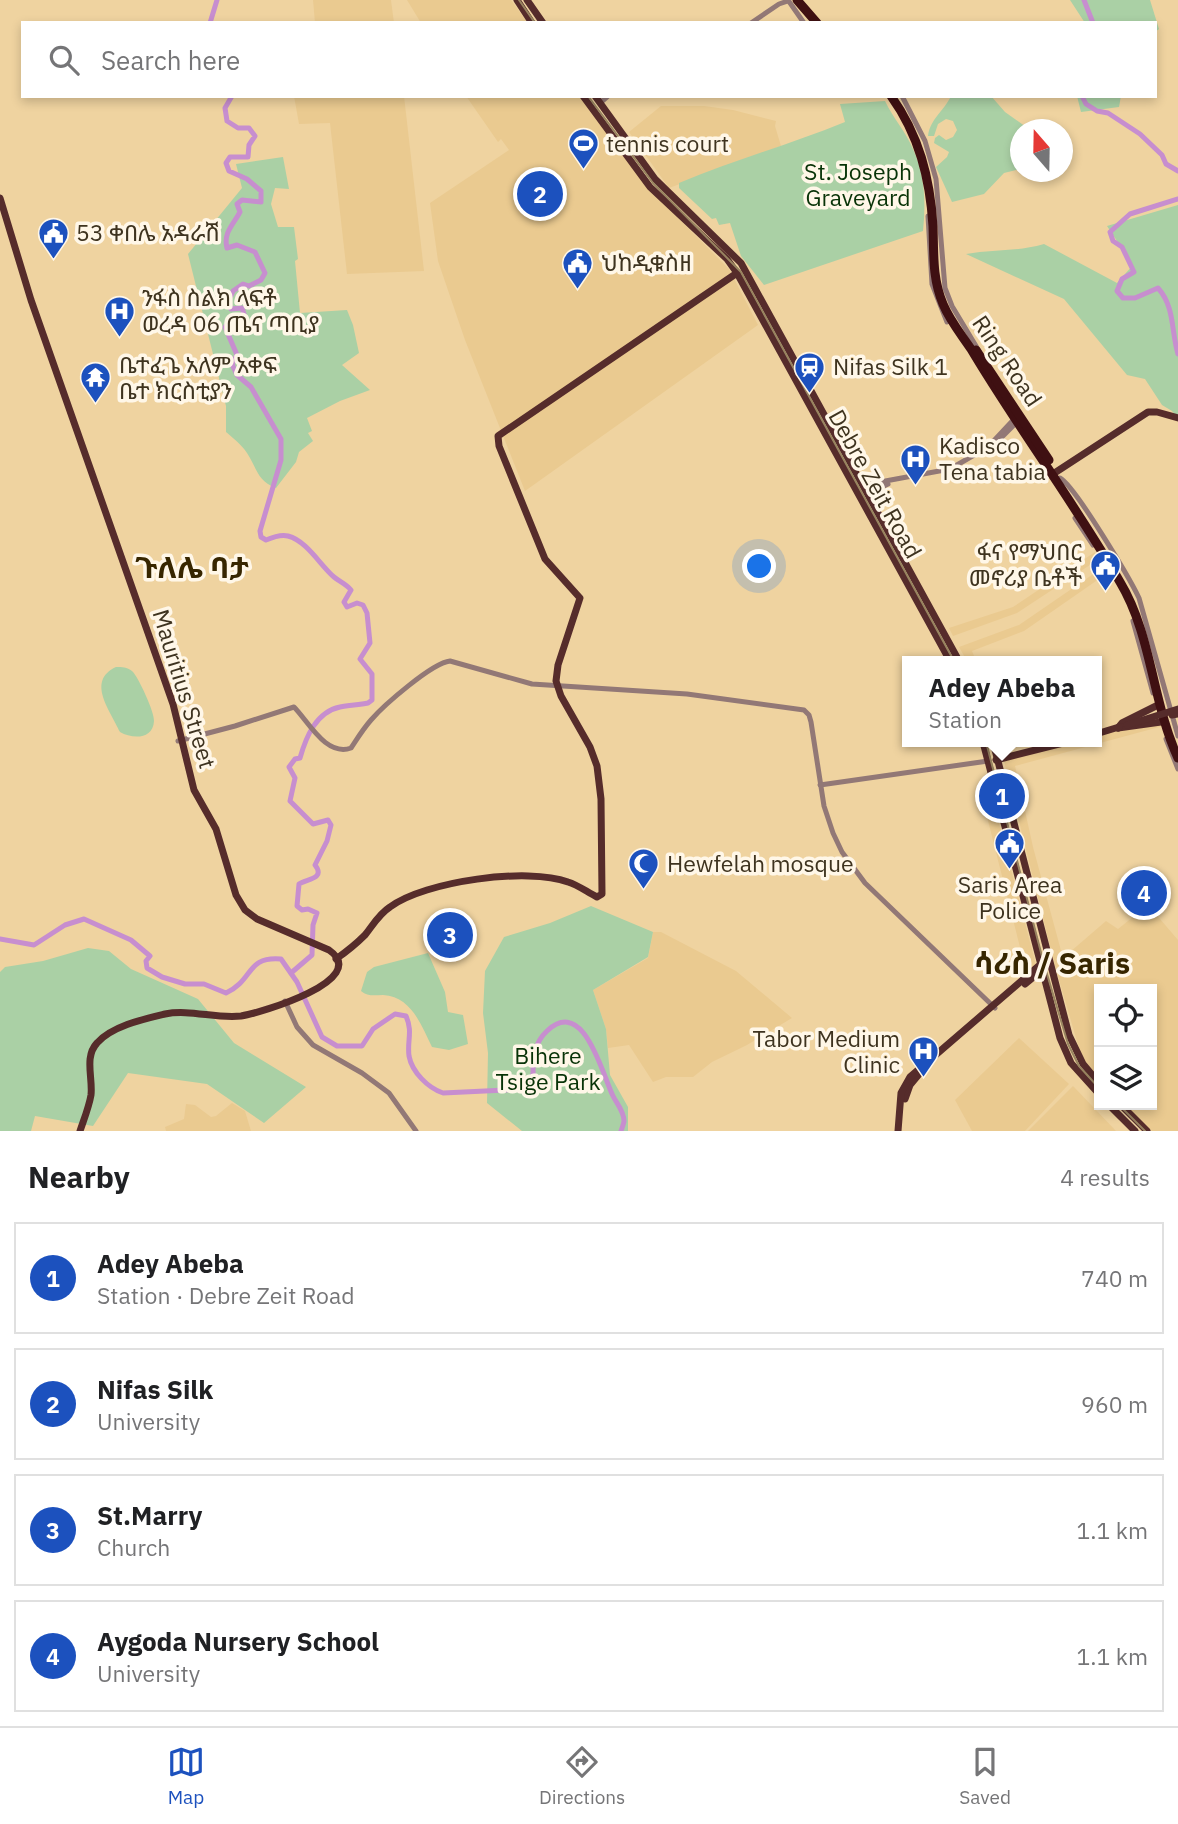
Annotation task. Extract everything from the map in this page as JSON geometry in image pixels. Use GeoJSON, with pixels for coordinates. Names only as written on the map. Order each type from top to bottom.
{"type":"FeatureCollection","features":[{"type":"Feature","properties":{"kind":"highway"},"geometry":{"type":"LineString","coordinates":[[794,0],[810,21]]}},
{"type":"Feature","properties":{"kind":"highway"},"geometry":{"type":"LineString","coordinates":[[794,0],[815,21]]}},
{"type":"Feature","properties":{"kind":"highway","name":"Ring Road"},"geometry":{"type":"LineString","coordinates":[[890,98],[908,122],[926,173],[931,205],[934,274],[946,311],[977,356],[1015,423],[1058,477],[1134,597],[1178,748]]}},
{"type":"Feature","properties":{"kind":"highway","name":"Ring Road"},"geometry":{"type":"LineString","coordinates":[[900,98],[921,141],[930,172],[936,205],[937,261],[942,290],[953,316],[1015,423]]}},
{"type":"Feature","properties":{"kind":"highway","name":"Ring Road"},"geometry":{"type":"LineString","coordinates":[[1058,477],[1129,597],[1168,734],[1178,758]]}},
{"type":"Feature","properties":{"kind":"main road"},"geometry":{"type":"LineString","coordinates":[[517,0],[531,21]]}},
{"type":"Feature","properties":{"kind":"main road"},"geometry":{"type":"LineString","coordinates":[[527,0],[541,21]]}},
{"type":"Feature","properties":{"kind":"main road","name":"Debre Zeit Road"},"geometry":{"type":"LineString","coordinates":[[584,98],[650,187],[727,259],[737,273],[947,656]]}},
{"type":"Feature","properties":{"kind":"main road","name":"Debre Zeit Road"},"geometry":{"type":"LineString","coordinates":[[598,98],[655,179],[741,263],[956,656]]}},
{"type":"Feature","properties":{"kind":"main road","name":"Mauritius Street"},"geometry":{"type":"LineString","coordinates":[[0,198],[31,300],[173,704],[191,791],[214,831],[238,904],[257,921],[332,951],[337,959]]}},
{"type":"Feature","properties":{"kind":"main road","name":"Mauritius Street"},"geometry":{"type":"LineString","coordinates":[[0,210],[28,301],[180,740]]}},
{"type":"Feature","properties":{"kind":"main road"},"geometry":{"type":"LineString","coordinates":[[80,1131],[90,1092],[89,1052],[104,1034],[163,1013],[241,1014],[289,1000],[332,980],[338,968],[337,959],[360,940],[391,905],[462,880],[546,878],[565,881],[597,897],[601,896],[601,799],[597,766],[556,686],[558,665],[580,598],[545,559],[499,446],[498,436],[737,273]]}},
{"type":"Feature","properties":{"kind":"main road"},"geometry":{"type":"LineString","coordinates":[[1058,477],[1148,412],[1178,418]]}},
{"type":"Feature","properties":{"kind":"main road"},"geometry":{"type":"LineString","coordinates":[[1118,728],[1122,723],[1156,706]]}},
{"type":"Feature","properties":{"kind":"main road"},"geometry":{"type":"LineString","coordinates":[[1102,733],[1176,713]]}},
{"type":"Feature","properties":{"kind":"main road"},"geometry":{"type":"LineString","coordinates":[[1118,728],[1161,722]]}},
{"type":"Feature","properties":{"kind":"main road"},"geometry":{"type":"LineString","coordinates":[[984,747],[1065,1051],[1078,1073],[1094,1089]]}},
{"type":"Feature","properties":{"kind":"main road"},"geometry":{"type":"LineString","coordinates":[[994,747],[1069,1035],[1083,1064],[1094,1077]]}},
{"type":"Feature","properties":{"kind":"main road"},"geometry":{"type":"LineString","coordinates":[[987,757],[998,760],[1048,747]]}},
{"type":"Feature","properties":{"kind":"main road"},"geometry":{"type":"LineString","coordinates":[[987,757],[995,751]]}},
{"type":"Feature","properties":{"kind":"main road"},"geometry":{"type":"LineString","coordinates":[[900,1131],[901,1093],[910,1077],[1042,967]]}},
{"type":"Feature","properties":{"kind":"main road"},"geometry":{"type":"LineString","coordinates":[[1114,1110],[1135,1131]]}},
{"type":"Feature","properties":{"kind":"main road"},"geometry":{"type":"LineString","coordinates":[[1126,1110],[1147,1131]]}},
{"type":"Feature","properties":{"kind":"street"},"geometry":{"type":"LineString","coordinates":[[751,21],[779,0]]}},
{"type":"Feature","properties":{"kind":"street"},"geometry":{"type":"LineString","coordinates":[[751,21],[779,4],[794,0]]}},
{"type":"Feature","properties":{"kind":"street"},"geometry":{"type":"LineString","coordinates":[[794,0],[803,21]]}},
{"type":"Feature","properties":{"kind":"street"},"geometry":{"type":"LineString","coordinates":[[794,0],[821,21]]}},
{"type":"Feature","properties":{"kind":"street"},"geometry":{"type":"LineString","coordinates":[[858,475],[880,482],[956,470],[990,449],[1015,423]]}},
{"type":"Feature","properties":{"kind":"street"},"geometry":{"type":"LineString","coordinates":[[1058,477],[1066,481],[1079,500],[1139,598],[1176,713],[1178,736]]}},
{"type":"Feature","properties":{"kind":"street","name":"Ring Road"},"geometry":{"type":"LineString","coordinates":[[1058,477],[1058,490],[1123,594],[1135,624],[1156,706],[1178,769]]}},
{"type":"Feature","properties":{"kind":"street"},"geometry":{"type":"LineString","coordinates":[[872,501],[875,493],[884,485],[909,478]]}},
{"type":"Feature","properties":{"kind":"street"},"geometry":{"type":"LineString","coordinates":[[180,740],[294,707],[314,733],[336,748],[351,748],[383,708],[442,662],[450,661],[511,679],[556,686],[687,694],[804,710],[811,722],[820,785],[832,833],[842,852],[856,872],[994,1007]]}},
{"type":"Feature","properties":{"kind":"street"},"geometry":{"type":"LineString","coordinates":[[820,785],[987,757]]}},
{"type":"Feature","properties":{"kind":"street"},"geometry":{"type":"LineString","coordinates":[[289,1000],[298,1027],[313,1045],[362,1073],[389,1093],[416,1131]]}},
{"type":"Feature","properties":{"kind":"shaded area"},"geometry":{"type":"Polygon","coordinates":[[[313,0],[391,0],[394,21],[315,21],[313,0]]]}},
{"type":"Feature","properties":{"kind":"shaded area"},"geometry":{"type":"Polygon","coordinates":[[[407,0],[511,0],[527,21],[420,21],[407,0]]]}},
{"type":"Feature","properties":{"kind":"shaded area"},"geometry":{"type":"Polygon","coordinates":[[[294,98],[404,98],[424,271],[347,274],[330,123],[299,124],[294,98]]]}},
{"type":"Feature","properties":{"kind":"shaded area"},"geometry":{"type":"Polygon","coordinates":[[[467,98],[581,98],[647,187],[729,269],[758,325],[525,491],[465,340],[438,261],[430,203],[509,150],[501,139],[498,142],[467,98]]]}},
{"type":"Feature","properties":{"kind":"shaded area"},"geometry":{"type":"Polygon","coordinates":[[[661,106],[704,106],[776,121],[781,146],[669,188],[629,132],[661,106]]]}},
{"type":"Feature","properties":{"kind":"shaded area"},"geometry":{"type":"Polygon","coordinates":[[[1095,552],[1099,559],[1017,613],[953,636],[949,628],[1013,607],[1095,552]]]}},
{"type":"Feature","properties":{"kind":"shaded area"},"geometry":{"type":"Polygon","coordinates":[[[1105,566],[1109,572],[1024,631],[972,651],[974,656],[964,656],[959,647],[1019,625],[1105,566]]]}},
{"type":"Feature","properties":{"kind":"shaded area"},"geometry":{"type":"Polygon","coordinates":[[[1161,719],[1163,726],[1102,742],[1102,735],[1161,719]]]}},
{"type":"Feature","properties":{"kind":"shaded area"},"geometry":{"type":"Polygon","coordinates":[[[1058,747],[1085,747],[1015,766],[1033,847],[1063,958],[1106,921],[1118,929],[1148,905],[1178,940],[1178,1131],[1152,1131],[1130,1110],[1157,1110],[1157,984],[1094,984],[1094,1074],[1083,1062],[1055,966],[1004,761],[1058,747]]]}},
{"type":"Feature","properties":{"kind":"shaded area"},"geometry":{"type":"Polygon","coordinates":[[[982,797],[992,797],[1036,965],[1026,971],[982,797]]]}},
{"type":"Feature","properties":{"kind":"shaded area"},"geometry":{"type":"Polygon","coordinates":[[[653,932],[661,932],[736,971],[792,1018],[712,1062],[693,1077],[666,1077],[653,1082],[629,1045],[608,1048],[606,1029],[593,990],[648,958],[653,932]]]}},
{"type":"Feature","properties":{"kind":"shaded area"},"geometry":{"type":"Polygon","coordinates":[[[1019,1038],[1069,1084],[1025,1131],[972,1131],[955,1100],[1019,1038]]]}},
{"type":"Feature","properties":{"kind":"shaded area"},"geometry":{"type":"Polygon","coordinates":[[[1073,1086],[1116,1131],[1028,1131],[1073,1086]]]}},
{"type":"Feature","properties":{"kind":"shaded area"},"geometry":{"type":"Polygon","coordinates":[[[232,1103],[245,1111],[251,1131],[166,1131],[165,1127],[184,1119],[186,1104],[195,1105],[211,1117],[232,1103]]]}},
{"type":"Feature","properties":{"kind":"green space"},"geometry":{"type":"Polygon","coordinates":[[[1070,0],[1150,0],[1157,21],[1084,21],[1070,0]]]}},
{"type":"Feature","properties":{"kind":"green space"},"geometry":{"type":"Polygon","coordinates":[[[950,98],[993,98],[1015,119],[1010,119],[1010,172],[1004,173],[984,194],[952,202],[936,167],[949,152],[934,143],[939,135],[946,140],[953,137],[957,130],[953,121],[946,119],[938,124],[934,136],[928,136],[931,125],[950,98]]]}},
{"type":"Feature","properties":{"kind":"green space"},"geometry":{"type":"Polygon","coordinates":[[[1078,98],[1121,98],[1119,107],[1081,112],[1078,98]]]}},
{"type":"Feature","properties":{"kind":"green space","name":"St. Joseph Graveyard"},"geometry":{"type":"Polygon","coordinates":[[[885,101],[910,143],[920,169],[924,200],[923,231],[764,285],[741,256],[730,223],[719,225],[716,218],[712,219],[679,188],[679,183],[699,175],[845,122],[840,104],[885,101]]]}},
{"type":"Feature","properties":{"kind":"green space"},"geometry":{"type":"Polygon","coordinates":[[[283,157],[289,189],[275,188],[271,204],[278,227],[294,227],[300,313],[347,310],[359,353],[342,365],[370,390],[340,401],[307,418],[312,431],[308,433],[313,441],[299,452],[296,462],[276,488],[261,478],[245,450],[226,432],[226,406],[188,254],[242,188],[236,164],[283,157]]]}},
{"type":"Feature","properties":{"kind":"green space"},"geometry":{"type":"Polygon","coordinates":[[[1178,205],[1178,419],[1162,405],[1145,379],[1127,375],[1064,299],[966,254],[1044,244],[1117,283],[1133,265],[1107,226],[1178,205]]]}},
{"type":"Feature","properties":{"kind":"green space"},"geometry":{"type":"Polygon","coordinates":[[[116,667],[132,671],[146,695],[154,721],[153,727],[146,735],[136,737],[120,732],[106,705],[101,688],[103,680],[107,673],[116,667]]]}},
{"type":"Feature","properties":{"kind":"green space","name":"Bihere Tsige Park"},"geometry":{"type":"Polygon","coordinates":[[[591,906],[653,932],[648,957],[593,990],[606,1029],[610,1075],[628,1107],[628,1131],[522,1131],[487,1103],[488,1053],[483,1013],[485,971],[504,937],[550,923],[591,906]]]}},
{"type":"Feature","properties":{"kind":"green space"},"geometry":{"type":"Polygon","coordinates":[[[88,948],[109,951],[131,969],[198,999],[234,1043],[306,1087],[264,1123],[207,1084],[128,1073],[93,1126],[35,1116],[31,1131],[0,1131],[0,972],[5,967],[43,961],[88,948]]]}},
{"type":"Feature","properties":{"kind":"green space"},"geometry":{"type":"Polygon","coordinates":[[[428,953],[445,992],[448,1012],[463,1015],[468,1044],[449,1050],[432,1047],[419,1021],[401,1001],[361,991],[367,972],[374,967],[428,953]]]}},
{"type":"Feature","properties":{"kind":"waterway"},"geometry":{"type":"LineString","coordinates":[[211,21],[217,0]]}},
{"type":"Feature","properties":{"kind":"waterway"},"geometry":{"type":"LineString","coordinates":[[1084,0],[1092,21]]}},
{"type":"Feature","properties":{"kind":"waterway"},"geometry":{"type":"LineString","coordinates":[[231,98],[225,108],[227,121],[238,128],[249,128],[255,136],[249,145],[248,157],[230,157],[226,163],[229,171],[247,179],[261,191],[261,202],[242,200],[237,204],[240,212],[228,233],[226,243],[227,248],[237,245],[255,252],[265,273],[261,280],[249,286],[243,284],[233,291],[228,302],[231,309],[242,308],[244,323],[229,322],[225,327],[237,355],[232,364],[237,375],[251,387],[281,439],[281,460],[260,531],[261,537],[266,540],[285,535],[295,539],[349,588],[351,590],[344,602],[347,607],[357,603],[363,605],[367,613],[370,643],[360,659],[372,674],[372,700],[340,707],[324,714],[313,726],[300,758],[295,759],[289,767],[295,778],[290,801],[313,824],[328,820],[331,825],[327,841],[315,865],[317,876],[299,884],[297,906],[302,910],[308,909],[317,913],[313,925],[312,955],[291,973]]}},
{"type":"Feature","properties":{"kind":"waterway"},"geometry":{"type":"LineString","coordinates":[[1083,98],[1086,104],[1097,111],[1108,113],[1140,134],[1162,155],[1166,164],[1178,171]]}},
{"type":"Feature","properties":{"kind":"waterway"},"geometry":{"type":"LineString","coordinates":[[1178,199],[1130,214],[1110,232],[1113,241],[1122,247],[1134,272],[1122,279],[1117,291],[1123,298],[1135,298],[1158,288],[1170,311],[1178,354]]}},
{"type":"Feature","properties":{"kind":"waterway"},"geometry":{"type":"LineString","coordinates":[[0,939],[34,945],[65,925],[84,919],[131,940],[150,956],[146,961],[147,968],[162,977],[185,984],[204,984],[226,993],[235,988],[262,961],[281,959],[297,982],[322,1037],[337,1046],[362,1046],[373,1029],[395,1014],[406,1016],[409,1056],[413,1068],[426,1083],[443,1093],[521,1087],[533,1075],[535,1051],[539,1041],[547,1031],[560,1023],[571,1023],[581,1030],[597,1057],[623,1114],[621,1131]]}},
{"type":"Feature","properties":{"kind":"tram line"},"geometry":{"type":"LineString","coordinates":[[519,0],[534,21]]}},
{"type":"Feature","properties":{"kind":"tram line"},"geometry":{"type":"LineString","coordinates":[[589,98],[653,183],[741,272],[951,656]]}},
{"type":"Feature","properties":{"kind":"tram line"},"geometry":{"type":"LineString","coordinates":[[987,747],[1044,964],[1068,1044],[1079,1066],[1094,1082]]}},
{"type":"Feature","properties":{"kind":"tram line"},"geometry":{"type":"LineString","coordinates":[[1124,1110],[1145,1131]]}},
{"type":"Feature","properties":{"kind":"place","name":"tennis court"},"geometry":{"type":"Point","coordinates":[583,171]}},
{"type":"Feature","properties":{"kind":"place","name":"Nifas Silk"},"geometry":{"type":"Point","coordinates":[540,194]}},
{"type":"Feature","properties":{"kind":"place","name":"53 ቀበሌ አዳራሽ"},"geometry":{"type":"Point","coordinates":[53,260]}},
{"type":"Feature","properties":{"kind":"place","name":"ህከዲቁስዘ"},"geometry":{"type":"Point","coordinates":[578,290]}},
{"type":"Feature","properties":{"kind":"place","name":"ንፋስ ስልክ ላፍቶ ወረዳ 06 ጤና ጣቢያ"},"geometry":{"type":"Point","coordinates":[119,338]}},
{"type":"Feature","properties":{"kind":"place","name":"Nifas Silk 1"},"geometry":{"type":"Point","coordinates":[810,394]}},
{"type":"Feature","properties":{"kind":"place","name":"ቤተፈጌ አለም አቀፍ ቤተ ክርስቲያን"},"geometry":{"type":"Point","coordinates":[96,405]}},
{"type":"Feature","properties":{"kind":"place","name":"Kadisco Tena tabia"},"geometry":{"type":"Point","coordinates":[916,486]}},
{"type":"Feature","properties":{"kind":"place","name":"ፋና የማህበር መኖሪያ ቤቶች"},"geometry":{"type":"Point","coordinates":[1105,592]}},
{"type":"Feature","properties":{"kind":"place","name":"Adey Abeba"},"geometry":{"type":"Point","coordinates":[1002,796]}},
{"type":"Feature","properties":{"kind":"place","name":"Saris Area Police"},"geometry":{"type":"Point","coordinates":[1010,871]}},
{"type":"Feature","properties":{"kind":"place","name":"Hewfelah mosque"},"geometry":{"type":"Point","coordinates":[644,891]}},
{"type":"Feature","properties":{"kind":"place","name":"Aygoda Nursery School"},"geometry":{"type":"Point","coordinates":[1144,893]}},
{"type":"Feature","properties":{"kind":"place","name":"St.Marry"},"geometry":{"type":"Point","coordinates":[450,935]}},
{"type":"Feature","properties":{"kind":"place","name":"Tabor Medium Clinic"},"geometry":{"type":"Point","coordinates":[923,1079]}},
{"type":"Feature","properties":{"kind":"district","name":"ጉለሌ ባታ"},"geometry":{"type":"Point","coordinates":[192,568]}},
{"type":"Feature","properties":{"kind":"district","name":"ሳሪስ / Saris"},"geometry":{"type":"Point","coordinates":[1052,964]}}]}
